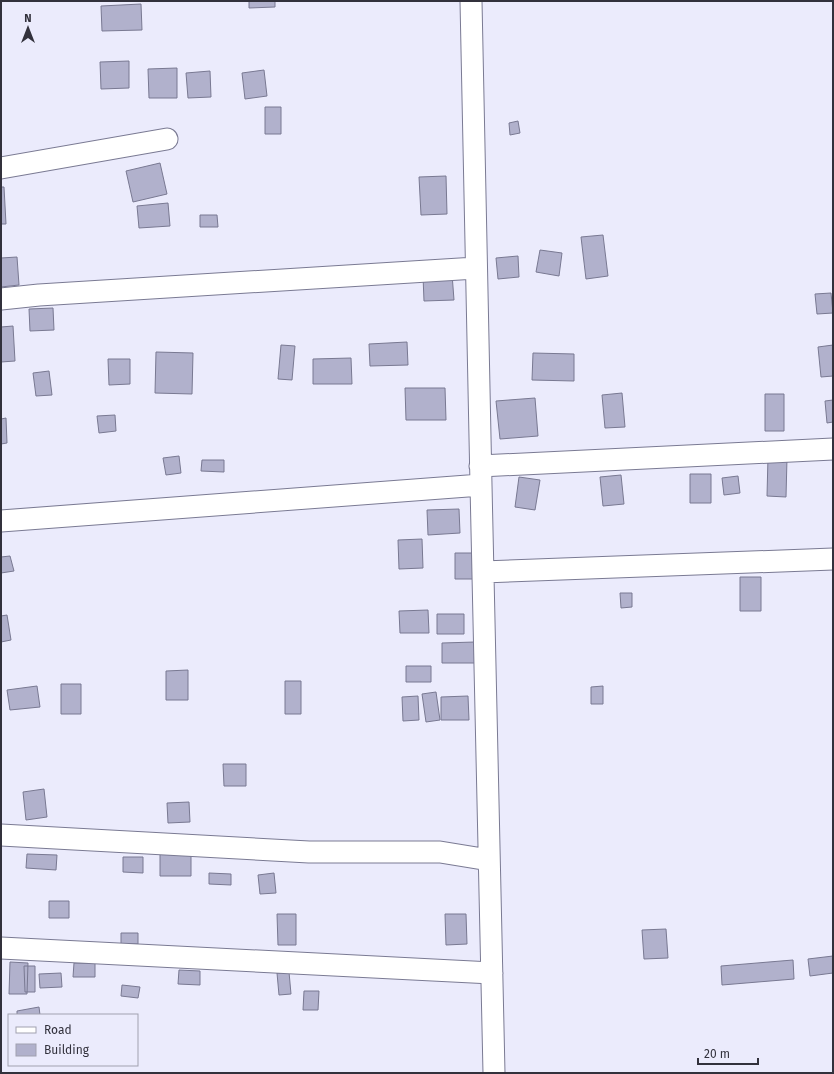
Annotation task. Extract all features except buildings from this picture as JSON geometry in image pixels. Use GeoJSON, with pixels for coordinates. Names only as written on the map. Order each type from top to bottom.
{"type":"FeatureCollection","features":[{"type":"Feature","properties":{"kind":"street"},"geometry":{"type":"LineString","coordinates":[[471,1],[494,1073]]}},
{"type":"Feature","properties":{"kind":"street"},"geometry":{"type":"LineString","coordinates":[[1,168],[167,139]]}},
{"type":"Feature","properties":{"kind":"street"},"geometry":{"type":"LineString","coordinates":[[1,298],[476,268]]}},
{"type":"Feature","properties":{"kind":"street"},"geometry":{"type":"LineString","coordinates":[[1,521],[481,475],[833,449]]}},
{"type":"Feature","properties":{"kind":"street"},"geometry":{"type":"LineString","coordinates":[[483,572],[833,559]]}},
{"type":"Feature","properties":{"kind":"street"},"geometry":{"type":"LineString","coordinates":[[1,835],[309,852],[440,852],[489,860]]}},
{"type":"Feature","properties":{"kind":"street"},"geometry":{"type":"LineString","coordinates":[[1,948],[492,973]]}}]}
